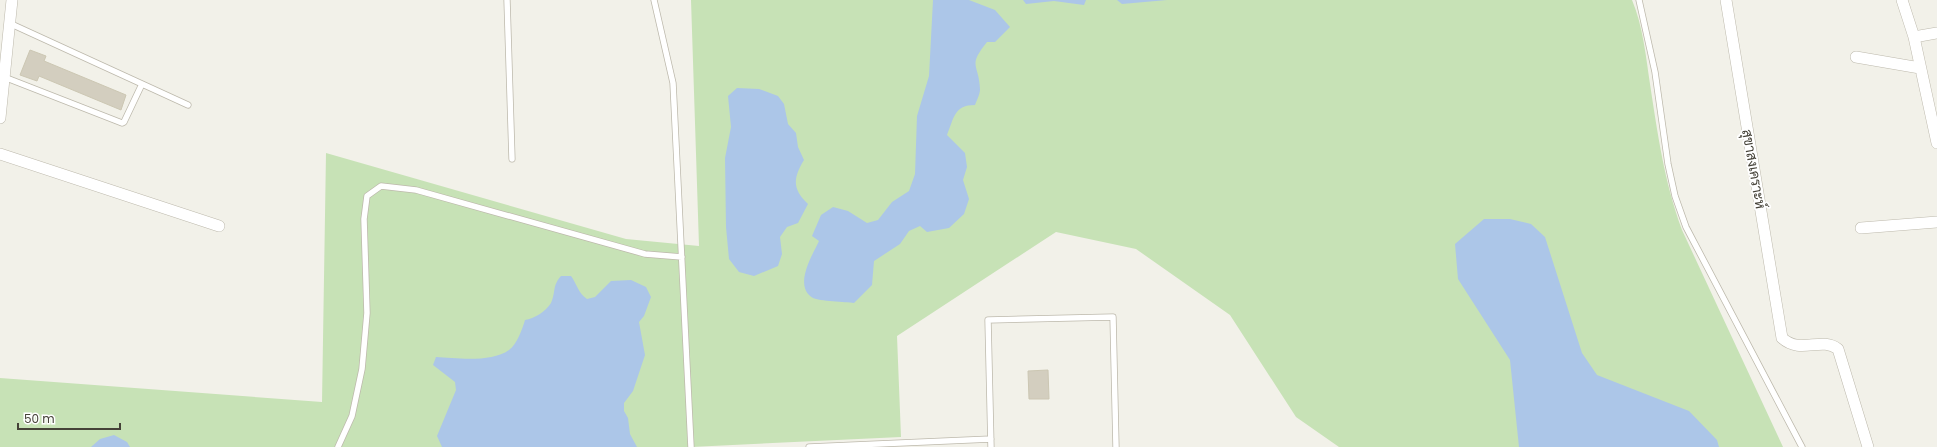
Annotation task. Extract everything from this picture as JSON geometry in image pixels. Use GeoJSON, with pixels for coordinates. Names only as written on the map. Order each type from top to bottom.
{"type":"FeatureCollection","features":[{"type":"Feature","properties":{"kind":"street"},"geometry":{"type":"LineString","coordinates":[[0,114],[5,21],[12,0]]}},
{"type":"Feature","properties":{"kind":"street","name":"สุขาสงเคราะห์"},"geometry":{"type":"LineString","coordinates":[[1726,0],[1782,338],[1789,344],[1798,347],[1824,344],[1832,345],[1838,349],[1868,447]]}},
{"type":"Feature","properties":{"kind":"street"},"geometry":{"type":"LineString","coordinates":[[1902,0],[1914,37],[1937,143]]}},
{"type":"Feature","properties":{"kind":"street"},"geometry":{"type":"LineString","coordinates":[[1914,37],[1937,33]]}},
{"type":"Feature","properties":{"kind":"street"},"geometry":{"type":"LineString","coordinates":[[1856,57],[1920,68]]}},
{"type":"Feature","properties":{"kind":"street"},"geometry":{"type":"LineString","coordinates":[[0,154],[219,226]]}},
{"type":"Feature","properties":{"kind":"street"},"geometry":{"type":"LineString","coordinates":[[1861,228],[1937,222]]}},
{"type":"Feature","properties":{"kind":"lane"},"geometry":{"type":"LineString","coordinates":[[507,0],[512,159]]}},
{"type":"Feature","properties":{"kind":"lane"},"geometry":{"type":"LineString","coordinates":[[654,0],[673,83],[691,447]]}},
{"type":"Feature","properties":{"kind":"lane"},"geometry":{"type":"LineString","coordinates":[[1639,0],[1654,72],[1668,164],[1675,196],[1686,227],[1802,447]]}},
{"type":"Feature","properties":{"kind":"lane"},"geometry":{"type":"LineString","coordinates":[[5,21],[188,105]]}},
{"type":"Feature","properties":{"kind":"lane"},"geometry":{"type":"LineString","coordinates":[[2,82],[122,123],[124,122],[142,84]]}},
{"type":"Feature","properties":{"kind":"lane"},"geometry":{"type":"LineString","coordinates":[[338,447],[352,416],[362,369],[367,313],[364,219],[367,196],[381,186],[416,190],[645,254],[682,256]]}},
{"type":"Feature","properties":{"kind":"lane"},"geometry":{"type":"LineString","coordinates":[[991,447],[988,320],[1113,317],[1116,447]]}},
{"type":"Feature","properties":{"kind":"lane"},"geometry":{"type":"LineString","coordinates":[[809,447],[991,439]]}},
{"type":"Feature","properties":{"kind":"green space"},"geometry":{"type":"Polygon","coordinates":[[[691,0],[1632,0],[1639,20],[1644,42],[1662,158],[1682,230],[1783,447],[1339,447],[1296,417],[1230,315],[1136,249],[1056,232],[897,336],[901,437],[691,447],[0,447],[0,378],[322,402],[326,153],[626,239],[699,246],[691,0]]]}},
{"type":"Feature","properties":{"kind":"water"},"geometry":{"type":"Polygon","coordinates":[[[933,0],[969,0],[995,10],[1010,27],[995,42],[987,42],[977,56],[976,65],[980,93],[975,105],[963,107],[959,110],[953,118],[947,135],[965,153],[967,167],[963,180],[969,199],[964,214],[949,228],[927,232],[920,226],[909,231],[900,244],[874,261],[872,285],[854,303],[826,301],[813,298],[807,293],[804,279],[809,262],[819,241],[812,236],[821,215],[833,207],[848,211],[867,223],[878,220],[892,202],[909,191],[915,174],[917,116],[929,76],[933,0]]]}},
{"type":"Feature","properties":{"kind":"water"},"geometry":{"type":"Polygon","coordinates":[[[1023,0],[1086,0],[1084,5],[1054,1],[1026,4],[1023,0]]]}},
{"type":"Feature","properties":{"kind":"water"},"geometry":{"type":"Polygon","coordinates":[[[1117,0],[1167,0],[1122,4],[1117,0]]]}},
{"type":"Feature","properties":{"kind":"water"},"geometry":{"type":"Polygon","coordinates":[[[737,88],[759,89],[778,96],[784,104],[788,124],[796,133],[798,147],[804,160],[800,166],[796,178],[797,188],[803,199],[808,204],[798,223],[787,227],[780,237],[782,254],[778,266],[754,276],[739,272],[729,259],[726,227],[725,158],[731,127],[728,96],[737,88]]]}},
{"type":"Feature","properties":{"kind":"water"},"geometry":{"type":"Polygon","coordinates":[[[1484,219],[1510,219],[1531,224],[1545,237],[1582,353],[1597,375],[1689,411],[1717,440],[1719,447],[1519,447],[1510,360],[1458,279],[1455,244],[1484,219]]]}},
{"type":"Feature","properties":{"kind":"water"},"geometry":{"type":"Polygon","coordinates":[[[561,276],[571,276],[584,297],[587,299],[595,297],[611,281],[631,280],[646,287],[651,297],[644,316],[639,322],[645,355],[633,391],[624,403],[624,411],[628,418],[630,434],[637,447],[442,447],[437,436],[456,390],[455,382],[433,365],[436,357],[473,359],[493,357],[509,350],[517,341],[525,320],[540,314],[551,303],[556,283],[561,276]]]}},
{"type":"Feature","properties":{"kind":"water"},"geometry":{"type":"Polygon","coordinates":[[[114,435],[127,442],[130,447],[91,447],[100,439],[114,435]]]}},
{"type":"Feature","properties":{"kind":"building"},"geometry":{"type":"Polygon","coordinates":[[[30,50],[46,56],[44,61],[126,95],[121,110],[39,76],[37,81],[20,75],[30,50]]]}},
{"type":"Feature","properties":{"kind":"building"},"geometry":{"type":"Polygon","coordinates":[[[1048,370],[1049,399],[1029,399],[1028,371],[1048,370]]]}}]}
